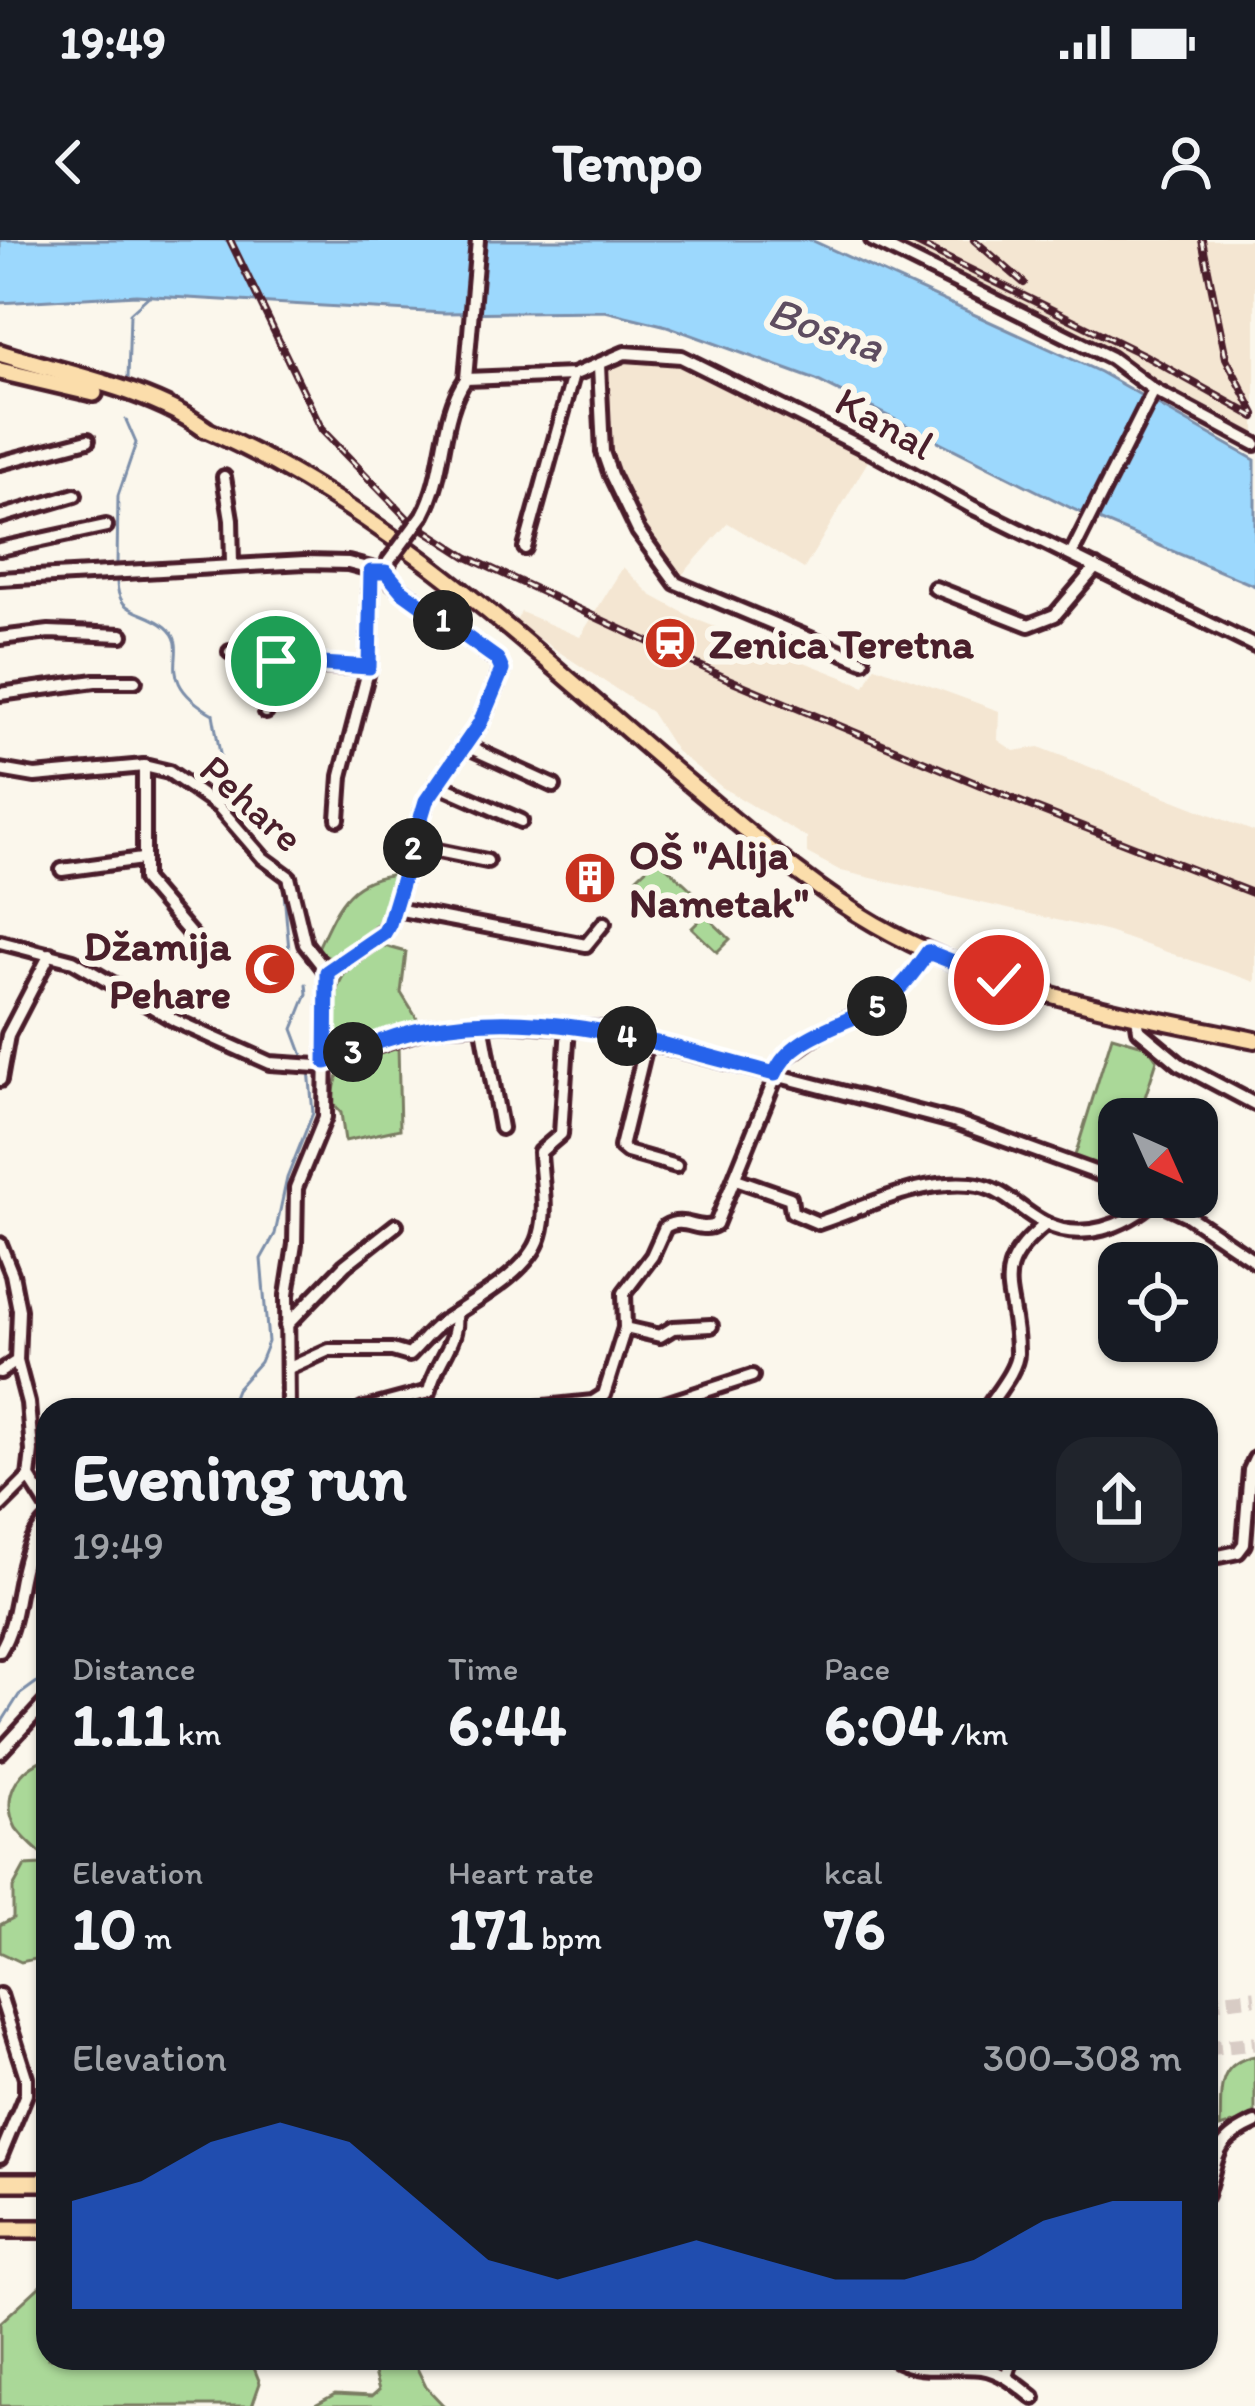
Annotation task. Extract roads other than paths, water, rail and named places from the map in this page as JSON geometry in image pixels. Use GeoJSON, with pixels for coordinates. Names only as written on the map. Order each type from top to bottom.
{"type":"FeatureCollection","features":[{"type":"Feature","properties":{"kind":"highway"},"geometry":{"type":"LineString","coordinates":[[0,353],[172,408],[205,430]]}},
{"type":"Feature","properties":{"kind":"highway"},"geometry":{"type":"LineString","coordinates":[[5,375],[131,404],[205,430]]}},
{"type":"Feature","properties":{"kind":"highway"},"geometry":{"type":"LineString","coordinates":[[0,2182],[36,2182]]}},
{"type":"Feature","properties":{"kind":"highway"},"geometry":{"type":"LineString","coordinates":[[0,2229],[36,2229]]}},
{"type":"Feature","properties":{"kind":"main road"},"geometry":{"type":"LineString","coordinates":[[205,430],[316,485],[397,541],[794,869],[848,908],[928,952],[1035,992],[1255,1040]]}},
{"type":"Feature","properties":{"kind":"street"},"geometry":{"type":"LineString","coordinates":[[0,579],[232,564],[348,563],[371,572],[388,567],[423,515],[440,479],[453,398],[466,380],[478,240]]}},
{"type":"Feature","properties":{"kind":"street"},"geometry":{"type":"LineString","coordinates":[[872,240],[1112,358],[1152,393],[1255,445]]}},
{"type":"Feature","properties":{"kind":"street","name":"Kanal"},"geometry":{"type":"LineString","coordinates":[[466,380],[573,375],[625,353],[681,356],[1255,646]]}},
{"type":"Feature","properties":{"kind":"street"},"geometry":{"type":"LineString","coordinates":[[599,365],[604,452],[611,475],[638,531],[676,584],[863,661]]}},
{"type":"Feature","properties":{"kind":"street"},"geometry":{"type":"LineString","coordinates":[[525,548],[573,375]]}},
{"type":"Feature","properties":{"kind":"street"},"geometry":{"type":"LineString","coordinates":[[1072,555],[1152,393]]}},
{"type":"Feature","properties":{"kind":"street"},"geometry":{"type":"LineString","coordinates":[[0,463],[88,440]]}},
{"type":"Feature","properties":{"kind":"street"},"geometry":{"type":"LineString","coordinates":[[224,477],[232,519],[232,564]]}},
{"type":"Feature","properties":{"kind":"street"},"geometry":{"type":"LineString","coordinates":[[0,517],[75,495]]}},
{"type":"Feature","properties":{"kind":"street"},"geometry":{"type":"LineString","coordinates":[[0,549],[106,526]]}},
{"type":"Feature","properties":{"kind":"street"},"geometry":{"type":"LineString","coordinates":[[289,1398],[286,1326],[296,1188],[325,1117],[315,1065],[327,972],[384,933],[396,909],[426,801],[480,723],[502,670],[497,659],[402,591],[388,567]]}},
{"type":"Feature","properties":{"kind":"street"},"geometry":{"type":"LineString","coordinates":[[935,588],[1029,625],[1055,615],[1096,567]]}},
{"type":"Feature","properties":{"kind":"street"},"geometry":{"type":"LineString","coordinates":[[338,819],[341,776],[369,667],[371,572]]}},
{"type":"Feature","properties":{"kind":"street"},"geometry":{"type":"LineString","coordinates":[[0,638],[50,632],[122,635]]}},
{"type":"Feature","properties":{"kind":"street"},"geometry":{"type":"LineString","coordinates":[[230,652],[276,661],[369,667]]}},
{"type":"Feature","properties":{"kind":"street"},"geometry":{"type":"LineString","coordinates":[[266,712],[276,661]]}},
{"type":"Feature","properties":{"kind":"street"},"geometry":{"type":"LineString","coordinates":[[0,694],[95,681],[135,682]]}},
{"type":"Feature","properties":{"kind":"street"},"geometry":{"type":"LineString","coordinates":[[464,745],[554,786]]}},
{"type":"Feature","properties":{"kind":"street"},"geometry":{"type":"LineString","coordinates":[[144,766],[144,880],[193,938]]}},
{"type":"Feature","properties":{"kind":"street","name":"Pehare"},"geometry":{"type":"LineString","coordinates":[[0,770],[35,776],[144,766],[169,772],[219,807],[263,858],[289,877],[305,944],[327,972]]}},
{"type":"Feature","properties":{"kind":"street"},"geometry":{"type":"LineString","coordinates":[[437,784],[521,821]]}},
{"type":"Feature","properties":{"kind":"street"},"geometry":{"type":"LineString","coordinates":[[413,846],[487,861]]}},
{"type":"Feature","properties":{"kind":"street"},"geometry":{"type":"LineString","coordinates":[[62,870],[142,859]]}},
{"type":"Feature","properties":{"kind":"street"},"geometry":{"type":"LineString","coordinates":[[396,909],[586,945],[604,923]]}},
{"type":"Feature","properties":{"kind":"street"},"geometry":{"type":"LineString","coordinates":[[0,942],[92,970],[176,1021],[270,1063],[315,1065],[418,1031],[482,1023],[599,1028],[956,1122],[1098,1173]]}},
{"type":"Feature","properties":{"kind":"street"},"geometry":{"type":"LineString","coordinates":[[599,1398],[625,1328],[624,1293],[652,1256],[665,1227],[681,1220],[711,1228],[736,1179],[783,1060],[796,1048],[886,1000],[928,952]]}},
{"type":"Feature","properties":{"kind":"street"},"geometry":{"type":"LineString","coordinates":[[0,1078],[8,1035],[50,954]]}},
{"type":"Feature","properties":{"kind":"street"},"geometry":{"type":"LineString","coordinates":[[1137,1017],[1138,1030],[1181,1065],[1255,1104]]}},
{"type":"Feature","properties":{"kind":"street"},"geometry":{"type":"LineString","coordinates":[[482,1023],[501,1128]]}},
{"type":"Feature","properties":{"kind":"street"},"geometry":{"type":"LineString","coordinates":[[290,1368],[329,1350],[392,1350],[406,1356],[505,1279],[536,1246],[544,1210],[540,1152],[561,1134],[568,1026]]}},
{"type":"Feature","properties":{"kind":"street"},"geometry":{"type":"LineString","coordinates":[[647,1041],[622,1147],[676,1166]]}},
{"type":"Feature","properties":{"kind":"street"},"geometry":{"type":"LineString","coordinates":[[736,1179],[790,1198],[792,1212],[818,1223],[872,1202],[946,1184],[990,1188],[1046,1225],[1087,1233],[1121,1218]]}},
{"type":"Feature","properties":{"kind":"street"},"geometry":{"type":"LineString","coordinates":[[1190,1218],[1255,1262]]}},
{"type":"Feature","properties":{"kind":"street"},"geometry":{"type":"LineString","coordinates":[[286,1326],[345,1265],[396,1225]]}},
{"type":"Feature","properties":{"kind":"street"},"geometry":{"type":"LineString","coordinates":[[993,1398],[1018,1355],[1008,1291],[1011,1260],[1018,1247],[1046,1225]]}},
{"type":"Feature","properties":{"kind":"street"},"geometry":{"type":"LineString","coordinates":[[0,1244],[17,1292],[16,1361],[28,1403],[32,1451],[29,1477],[0,1506]]}},
{"type":"Feature","properties":{"kind":"street"},"geometry":{"type":"LineString","coordinates":[[407,1398],[429,1392],[434,1370],[456,1334],[455,1315]]}},
{"type":"Feature","properties":{"kind":"street"},"geometry":{"type":"LineString","coordinates":[[625,1328],[660,1336],[673,1328],[712,1326]]}},
{"type":"Feature","properties":{"kind":"street"},"geometry":{"type":"LineString","coordinates":[[0,1372],[16,1361]]}},
{"type":"Feature","properties":{"kind":"street"},"geometry":{"type":"LineString","coordinates":[[684,1398],[752,1376]]}},
{"type":"Feature","properties":{"kind":"street"},"geometry":{"type":"LineString","coordinates":[[1218,1556],[1238,1552],[1244,1544],[1255,1459]]}},
{"type":"Feature","properties":{"kind":"street"},"geometry":{"type":"LineString","coordinates":[[29,1477],[36,1488]]}},
{"type":"Feature","properties":{"kind":"street"},"geometry":{"type":"LineString","coordinates":[[0,1651],[8,1637],[28,1550],[36,1538]]}},
{"type":"Feature","properties":{"kind":"street"},"geometry":{"type":"LineString","coordinates":[[0,1752],[36,1713]]}},
{"type":"Feature","properties":{"kind":"street"},"geometry":{"type":"LineString","coordinates":[[0,1995],[26,2077],[26,2094],[0,2157]]}},
{"type":"Feature","properties":{"kind":"street"},"geometry":{"type":"LineString","coordinates":[[1218,2150],[1227,2138],[1255,2123]]}},
{"type":"Feature","properties":{"kind":"street"},"geometry":{"type":"LineString","coordinates":[[987,2370],[1006,2377],[1034,2398]]}},
{"type":"Feature","properties":{"kind":"street"},"geometry":{"type":"LineString","coordinates":[[1006,2377],[1008,2370]]}},
{"type":"Feature","properties":{"kind":"water","name":"Bosna"},"geometry":{"type":"Polygon","coordinates":[[[0,240],[811,240],[1100,372],[1255,460],[1255,586],[1075,510],[816,380],[667,326],[605,311],[444,313],[136,295],[0,303],[0,240]]]}},
{"type":"Feature","properties":{"kind":"waterway"},"geometry":{"type":"LineString","coordinates":[[128,380],[130,313],[150,295]]}},
{"type":"Feature","properties":{"kind":"waterway"},"geometry":{"type":"LineString","coordinates":[[117,566],[118,496],[136,443],[126,420]]}},
{"type":"Feature","properties":{"kind":"waterway"},"geometry":{"type":"LineString","coordinates":[[117,576],[126,605],[174,636],[182,688],[213,714],[228,799]]}},
{"type":"Feature","properties":{"kind":"waterway"},"geometry":{"type":"LineString","coordinates":[[283,881],[289,950]]}},
{"type":"Feature","properties":{"kind":"waterway"},"geometry":{"type":"LineString","coordinates":[[305,1061],[293,1029],[307,994],[306,984]]}},
{"type":"Feature","properties":{"kind":"waterway"},"geometry":{"type":"LineString","coordinates":[[233,1398],[260,1362],[268,1342],[261,1259],[275,1234],[287,1178],[313,1113],[309,1069]]}},
{"type":"Feature","properties":{"kind":"waterway"},"geometry":{"type":"LineString","coordinates":[[0,1725],[19,1695],[36,1683]]}},
{"type":"Feature","properties":{"kind":"tunnel"},"geometry":{"type":"LineString","coordinates":[[1218,2001],[1255,1997]]}},
{"type":"Feature","properties":{"kind":"tunnel"},"geometry":{"type":"LineString","coordinates":[[1218,2047],[1255,2043]]}},
{"type":"Feature","properties":{"kind":"railway"},"geometry":{"type":"LineString","coordinates":[[230,240],[322,430],[408,519],[467,557],[728,679],[1255,894]]}},
{"type":"Feature","properties":{"kind":"railway"},"geometry":{"type":"LineString","coordinates":[[910,240],[1144,355],[1255,417]]}},
{"type":"Feature","properties":{"kind":"railway"},"geometry":{"type":"LineString","coordinates":[[974,240],[1024,283]]}},
{"type":"Feature","properties":{"kind":"railway"},"geometry":{"type":"LineString","coordinates":[[1202,240],[1226,358],[1255,414]]}},
{"type":"Feature","properties":{"kind":"place","name":"Zenica Teretna"},"geometry":{"type":"Point","coordinates":[670,643]}},
{"type":"Feature","properties":{"kind":"place","name":"OŠ \"Alija Nametak\""},"geometry":{"type":"Point","coordinates":[590,878]}},
{"type":"Feature","properties":{"kind":"place","name":"Džamija Pehare"},"geometry":{"type":"Point","coordinates":[270,969]}}]}
